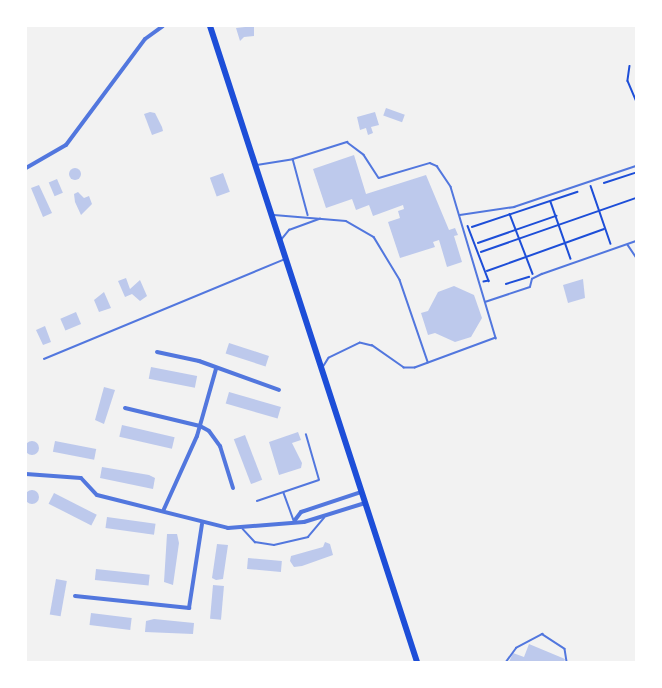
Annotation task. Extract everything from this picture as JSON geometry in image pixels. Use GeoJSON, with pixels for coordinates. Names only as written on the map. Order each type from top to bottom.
{"type":"FeatureCollection","features":[{"type":"Feature","properties":{"kind":"highway"},"geometry":{"type":"LineString","coordinates":[[210,26],[417,663]]}},
{"type":"Feature","properties":{"kind":"street"},"geometry":{"type":"LineString","coordinates":[[26,168],[66,145],[145,39],[163,26]]}},
{"type":"Feature","properties":{"kind":"street"},"geometry":{"type":"LineString","coordinates":[[157,352],[199,361],[279,390]]}},
{"type":"Feature","properties":{"kind":"street"},"geometry":{"type":"LineString","coordinates":[[164,509],[200,426],[216,369]]}},
{"type":"Feature","properties":{"kind":"street"},"geometry":{"type":"LineString","coordinates":[[125,408],[200,426],[220,446],[233,488]]}},
{"type":"Feature","properties":{"kind":"street"},"geometry":{"type":"LineString","coordinates":[[26,474],[81,478],[97,495],[164,509],[202,524],[242,528],[326,515],[365,503]]}},
{"type":"Feature","properties":{"kind":"street"},"geometry":{"type":"LineString","coordinates":[[294,521],[302,512],[362,492]]}},
{"type":"Feature","properties":{"kind":"street"},"geometry":{"type":"LineString","coordinates":[[75,596],[189,609],[202,524]]}},
{"type":"Feature","properties":{"kind":"lane"},"geometry":{"type":"LineString","coordinates":[[255,165],[293,159],[347,142],[364,155],[379,178],[430,163],[437,166],[451,187],[496,338],[428,363],[404,368],[372,346],[360,344],[330,358],[322,369]]}},
{"type":"Feature","properties":{"kind":"lane"},"geometry":{"type":"LineString","coordinates":[[293,159],[309,216]]}},
{"type":"Feature","properties":{"kind":"lane"},"geometry":{"type":"LineString","coordinates":[[459,215],[508,208],[636,166]]}},
{"type":"Feature","properties":{"kind":"lane"},"geometry":{"type":"LineString","coordinates":[[272,215],[309,216],[346,221],[362,228],[387,253],[428,363]]}},
{"type":"Feature","properties":{"kind":"lane"},"geometry":{"type":"LineString","coordinates":[[281,241],[289,230],[323,218]]}},
{"type":"Feature","properties":{"kind":"lane"},"geometry":{"type":"LineString","coordinates":[[485,302],[530,287],[534,276],[636,241]]}},
{"type":"Feature","properties":{"kind":"lane"},"geometry":{"type":"LineString","coordinates":[[628,244],[636,257]]}},
{"type":"Feature","properties":{"kind":"lane"},"geometry":{"type":"LineString","coordinates":[[44,359],[287,259]]}},
{"type":"Feature","properties":{"kind":"lane"},"geometry":{"type":"LineString","coordinates":[[257,501],[319,480],[306,435]]}},
{"type":"Feature","properties":{"kind":"lane"},"geometry":{"type":"LineString","coordinates":[[284,492],[294,521]]}},
{"type":"Feature","properties":{"kind":"lane"},"geometry":{"type":"LineString","coordinates":[[242,528],[255,542],[274,545],[308,537],[320,527],[326,515]]}},
{"type":"Feature","properties":{"kind":"lane"},"geometry":{"type":"LineString","coordinates":[[506,663],[516,648],[542,634],[565,649],[567,663]]}},
{"type":"Feature","properties":{"kind":"path"},"geometry":{"type":"LineString","coordinates":[[630,66],[628,81],[636,100]]}},
{"type":"Feature","properties":{"kind":"path"},"geometry":{"type":"LineString","coordinates":[[463,227],[472,227],[511,215],[634,173]]}},
{"type":"Feature","properties":{"kind":"path"},"geometry":{"type":"LineString","coordinates":[[589,182],[612,246],[602,250]]}},
{"type":"Feature","properties":{"kind":"path"},"geometry":{"type":"LineString","coordinates":[[548,195],[572,260],[562,264]]}},
{"type":"Feature","properties":{"kind":"path"},"geometry":{"type":"LineString","coordinates":[[481,252],[636,198]]}},
{"type":"Feature","properties":{"kind":"path"},"geometry":{"type":"LineString","coordinates":[[508,208],[534,276]]}},
{"type":"Feature","properties":{"kind":"path"},"geometry":{"type":"LineString","coordinates":[[478,243],[556,216]]}},
{"type":"Feature","properties":{"kind":"path"},"geometry":{"type":"LineString","coordinates":[[472,227],[489,280],[480,283]]}},
{"type":"Feature","properties":{"kind":"path"},"geometry":{"type":"LineString","coordinates":[[487,271],[606,228]]}},
{"type":"Feature","properties":{"kind":"path"},"geometry":{"type":"LineString","coordinates":[[506,284],[543,272]]}},
{"type":"Feature","properties":{"kind":"building"},"geometry":{"type":"Polygon","coordinates":[[[254,26],[254,36],[244,37],[240,41],[236,28],[254,26]]]}},
{"type":"Feature","properties":{"kind":"building"},"geometry":{"type":"Polygon","coordinates":[[[386,108],[405,115],[402,122],[383,116],[386,108]]]}},
{"type":"Feature","properties":{"kind":"building"},"geometry":{"type":"Polygon","coordinates":[[[375,112],[379,125],[371,127],[373,133],[368,135],[366,128],[360,130],[357,117],[375,112]]]}},
{"type":"Feature","properties":{"kind":"building"},"geometry":{"type":"Polygon","coordinates":[[[155,113],[163,131],[152,135],[144,114],[155,113]]]}},
{"type":"Feature","properties":{"kind":"building"},"geometry":{"type":"Polygon","coordinates":[[[354,155],[366,194],[426,175],[449,230],[455,228],[458,235],[454,236],[462,262],[447,267],[439,240],[433,242],[435,247],[400,258],[388,222],[400,218],[398,211],[404,209],[403,205],[373,216],[369,205],[356,210],[352,199],[326,208],[313,169],[354,155]]]}},
{"type":"Feature","properties":{"kind":"building"},"geometry":{"type":"Polygon","coordinates":[[[77,168],[81,174],[77,180],[73,180],[69,172],[77,168]]]}},
{"type":"Feature","properties":{"kind":"building"},"geometry":{"type":"Polygon","coordinates":[[[223,173],[230,192],[217,197],[210,178],[223,173]]]}},
{"type":"Feature","properties":{"kind":"building"},"geometry":{"type":"Polygon","coordinates":[[[57,179],[63,193],[55,196],[49,183],[57,179]]]}},
{"type":"Feature","properties":{"kind":"building"},"geometry":{"type":"Polygon","coordinates":[[[39,185],[52,213],[43,217],[31,188],[39,185]]]}},
{"type":"Feature","properties":{"kind":"building"},"geometry":{"type":"Polygon","coordinates":[[[78,192],[84,198],[89,196],[92,204],[81,215],[75,202],[74,194],[78,192]]]}},
{"type":"Feature","properties":{"kind":"building"},"geometry":{"type":"Polygon","coordinates":[[[126,278],[130,289],[140,280],[147,296],[140,301],[132,294],[125,297],[118,281],[126,278]]]}},
{"type":"Feature","properties":{"kind":"building"},"geometry":{"type":"Polygon","coordinates":[[[583,279],[585,298],[568,303],[563,285],[583,279]]]}},
{"type":"Feature","properties":{"kind":"building"},"geometry":{"type":"Polygon","coordinates":[[[454,286],[474,295],[482,318],[471,337],[455,342],[435,333],[428,335],[421,313],[428,311],[438,292],[454,286]]]}},
{"type":"Feature","properties":{"kind":"building"},"geometry":{"type":"Polygon","coordinates":[[[104,292],[111,308],[99,312],[94,300],[104,292]]]}},
{"type":"Feature","properties":{"kind":"building"},"geometry":{"type":"Polygon","coordinates":[[[76,312],[81,324],[65,331],[60,319],[76,312]]]}},
{"type":"Feature","properties":{"kind":"building"},"geometry":{"type":"Polygon","coordinates":[[[45,326],[51,342],[43,345],[36,330],[45,326]]]}},
{"type":"Feature","properties":{"kind":"building"},"geometry":{"type":"Polygon","coordinates":[[[229,343],[269,356],[266,366],[226,353],[229,343]]]}},
{"type":"Feature","properties":{"kind":"building"},"geometry":{"type":"Polygon","coordinates":[[[151,367],[197,376],[195,388],[149,379],[151,367]]]}},
{"type":"Feature","properties":{"kind":"building"},"geometry":{"type":"Polygon","coordinates":[[[104,387],[115,390],[104,424],[95,420],[104,387]]]}},
{"type":"Feature","properties":{"kind":"building"},"geometry":{"type":"Polygon","coordinates":[[[229,392],[281,407],[278,418],[226,404],[229,392]]]}},
{"type":"Feature","properties":{"kind":"building"},"geometry":{"type":"Polygon","coordinates":[[[122,425],[175,437],[172,449],[119,437],[122,425]]]}},
{"type":"Feature","properties":{"kind":"building"},"geometry":{"type":"Polygon","coordinates":[[[298,432],[301,440],[292,443],[302,463],[301,468],[279,475],[269,442],[298,432]]]}},
{"type":"Feature","properties":{"kind":"building"},"geometry":{"type":"Polygon","coordinates":[[[245,435],[262,480],[251,484],[234,439],[245,435]]]}},
{"type":"Feature","properties":{"kind":"building"},"geometry":{"type":"Polygon","coordinates":[[[29,441],[35,441],[39,448],[35,455],[29,455],[25,451],[25,445],[29,441]]]}},
{"type":"Feature","properties":{"kind":"building"},"geometry":{"type":"Polygon","coordinates":[[[55,441],[96,449],[94,460],[53,452],[55,441]]]}},
{"type":"Feature","properties":{"kind":"building"},"geometry":{"type":"Polygon","coordinates":[[[102,467],[149,475],[155,478],[153,489],[100,478],[102,467]]]}},
{"type":"Feature","properties":{"kind":"building"},"geometry":{"type":"Polygon","coordinates":[[[29,490],[35,490],[39,497],[35,504],[29,504],[25,500],[25,494],[29,490]]]}},
{"type":"Feature","properties":{"kind":"building"},"geometry":{"type":"Polygon","coordinates":[[[54,493],[97,515],[91,525],[49,504],[54,493]]]}},
{"type":"Feature","properties":{"kind":"building"},"geometry":{"type":"Polygon","coordinates":[[[107,517],[156,524],[154,535],[105,528],[107,517]]]}},
{"type":"Feature","properties":{"kind":"building"},"geometry":{"type":"Polygon","coordinates":[[[167,534],[177,534],[179,543],[173,585],[164,582],[167,534]]]}},
{"type":"Feature","properties":{"kind":"building"},"geometry":{"type":"Polygon","coordinates":[[[325,542],[330,544],[333,555],[302,566],[294,567],[290,561],[291,556],[323,547],[325,542]]]}},
{"type":"Feature","properties":{"kind":"building"},"geometry":{"type":"Polygon","coordinates":[[[217,544],[228,545],[223,579],[216,580],[212,578],[217,544]]]}},
{"type":"Feature","properties":{"kind":"building"},"geometry":{"type":"Polygon","coordinates":[[[248,558],[282,561],[281,572],[247,569],[248,558]]]}},
{"type":"Feature","properties":{"kind":"building"},"geometry":{"type":"Polygon","coordinates":[[[96,569],[150,575],[149,586],[95,580],[96,569]]]}},
{"type":"Feature","properties":{"kind":"building"},"geometry":{"type":"Polygon","coordinates":[[[56,579],[67,581],[61,616],[50,614],[56,579]]]}},
{"type":"Feature","properties":{"kind":"building"},"geometry":{"type":"Polygon","coordinates":[[[213,585],[224,586],[221,620],[210,619],[213,585]]]}},
{"type":"Feature","properties":{"kind":"building"},"geometry":{"type":"Polygon","coordinates":[[[91,613],[132,618],[130,630],[90,625],[91,613]]]}},
{"type":"Feature","properties":{"kind":"building"},"geometry":{"type":"Polygon","coordinates":[[[154,619],[194,623],[193,634],[145,632],[146,621],[154,619]]]}},
{"type":"Feature","properties":{"kind":"building"},"geometry":{"type":"Polygon","coordinates":[[[529,644],[565,659],[564,662],[509,662],[513,653],[524,657],[529,644]]]}}]}
